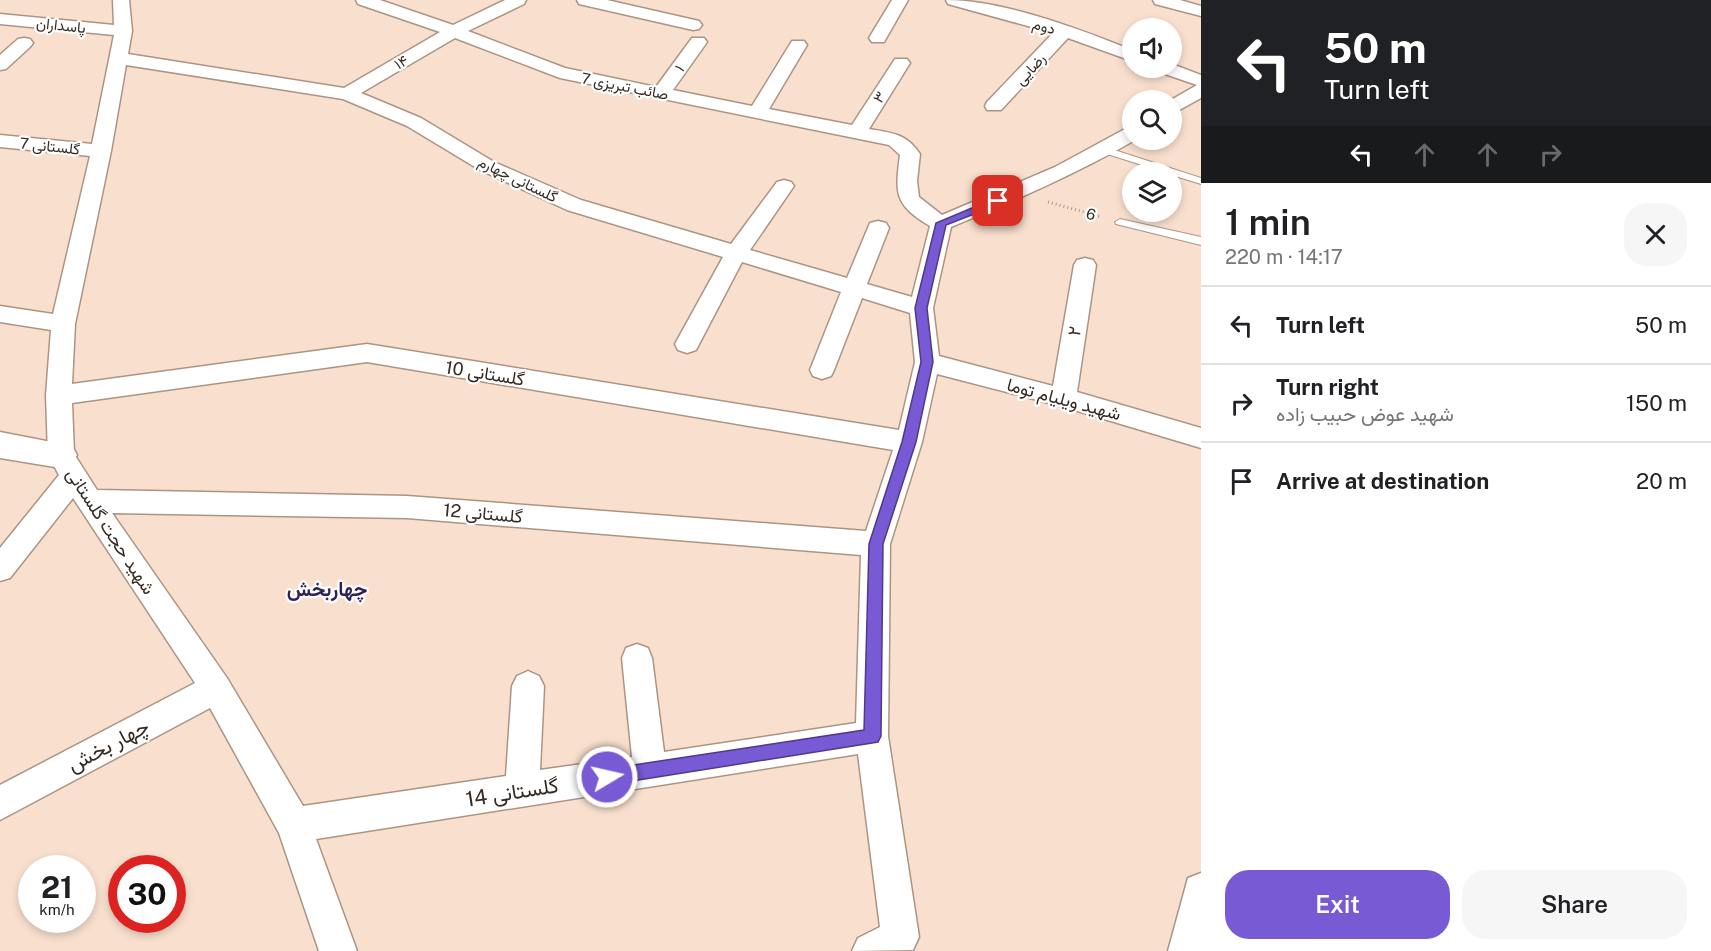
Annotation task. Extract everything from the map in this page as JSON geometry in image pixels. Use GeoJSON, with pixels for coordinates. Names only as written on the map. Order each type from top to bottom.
{"type":"FeatureCollection","features":[{"type":"Feature","properties":{"kind":"street","name":"شهید حجت گلستانی"},"geometry":{"type":"LineString","coordinates":[[121,0],[123,32],[101,151],[63,324],[59,395],[68,466],[88,501],[216,688],[294,825],[338,951]]}},
{"type":"Feature","properties":{"kind":"street","name":"صائب تبریزی 7"},"geometry":{"type":"LineString","coordinates":[[364,0],[454,31],[560,73],[896,140],[910,154],[906,195],[914,208],[941,223]]}},
{"type":"Feature","properties":{"kind":"street","name":"۱۴"},"geometry":{"type":"LineString","coordinates":[[347,94],[454,31],[518,0]]}},
{"type":"Feature","properties":{"kind":"street","name":"۱"},"geometry":{"type":"LineString","coordinates":[[585,0],[695,33],[660,93]]}},
{"type":"Feature","properties":{"kind":"street"},"geometry":{"type":"LineString","coordinates":[[878,38],[900,0]]}},
{"type":"Feature","properties":{"kind":"street","name":"دوم"},"geometry":{"type":"LineString","coordinates":[[954,0],[1065,31],[1122,52]]}},
{"type":"Feature","properties":{"kind":"street"},"geometry":{"type":"LineString","coordinates":[[1009,16],[1028,0]]}},
{"type":"Feature","properties":{"kind":"street"},"geometry":{"type":"LineString","coordinates":[[1161,0],[1201,11]]}},
{"type":"Feature","properties":{"kind":"street","name":"پاسداران"},"geometry":{"type":"LineString","coordinates":[[0,19],[123,32]]}},
{"type":"Feature","properties":{"kind":"street","name":"رضایی"},"geometry":{"type":"LineString","coordinates":[[994,106],[1065,31]]}},
{"type":"Feature","properties":{"kind":"street"},"geometry":{"type":"LineString","coordinates":[[0,65],[24,43]]}},
{"type":"Feature","properties":{"kind":"street"},"geometry":{"type":"LineString","coordinates":[[758,111],[798,45]]}},
{"type":"Feature","properties":{"kind":"street","name":"گلستانی چهارم"},"geometry":{"type":"LineString","coordinates":[[117,58],[347,94],[414,122],[488,166],[574,206],[921,308]]}},
{"type":"Feature","properties":{"kind":"street","name":"۳"},"geometry":{"type":"LineString","coordinates":[[856,132],[901,63]]}},
{"type":"Feature","properties":{"kind":"street"},"geometry":{"type":"LineString","coordinates":[[1182,74],[1198,80],[1182,97]]}},
{"type":"Feature","properties":{"kind":"street"},"geometry":{"type":"LineString","coordinates":[[895,946],[872,736],[876,544],[909,442],[927,362],[921,308],[941,223],[1017,193],[1122,139]]}},
{"type":"Feature","properties":{"kind":"street","name":"گلستانی 7"},"geometry":{"type":"LineString","coordinates":[[0,141],[101,151]]}},
{"type":"Feature","properties":{"kind":"street"},"geometry":{"type":"LineString","coordinates":[[687,344],[736,254],[784,186]]}},
{"type":"Feature","properties":{"kind":"street"},"geometry":{"type":"LineString","coordinates":[[822,370],[878,228]]}},
{"type":"Feature","properties":{"kind":"street","name":"۲"},"geometry":{"type":"LineString","coordinates":[[1064,398],[1085,265]]}},
{"type":"Feature","properties":{"kind":"street"},"geometry":{"type":"LineString","coordinates":[[0,314],[63,324]]}},
{"type":"Feature","properties":{"kind":"street","name":"گلستانی 10"},"geometry":{"type":"LineString","coordinates":[[59,395],[368,353],[909,442]]}},
{"type":"Feature","properties":{"kind":"street","name":"شهید ویلیام توما"},"geometry":{"type":"LineString","coordinates":[[927,362],[1064,398],[1201,438]]}},
{"type":"Feature","properties":{"kind":"street"},"geometry":{"type":"LineString","coordinates":[[0,445],[68,466],[0,569]]}},
{"type":"Feature","properties":{"kind":"street","name":"گلستانی 12"},"geometry":{"type":"LineString","coordinates":[[88,501],[407,507],[876,544]]}},
{"type":"Feature","properties":{"kind":"street"},"geometry":{"type":"LineString","coordinates":[[637,658],[650,770]]}},
{"type":"Feature","properties":{"kind":"street"},"geometry":{"type":"LineString","coordinates":[[522,790],[528,686]]}},
{"type":"Feature","properties":{"kind":"street","name":"چهار بخش"},"geometry":{"type":"LineString","coordinates":[[0,803],[216,688]]}},
{"type":"Feature","properties":{"kind":"street","name":"گلستانی 14"},"geometry":{"type":"LineString","coordinates":[[294,825],[872,736]]}},
{"type":"Feature","properties":{"kind":"street"},"geometry":{"type":"LineString","coordinates":[[1187,951],[1201,891]]}},
{"type":"Feature","properties":{"kind":"lane"},"geometry":{"type":"LineString","coordinates":[[1105,150],[1201,181]]}},
{"type":"Feature","properties":{"kind":"lane","name":"6"},"geometry":{"type":"LineString","coordinates":[[1120,222],[1201,241]]}},
{"type":"Feature","properties":{"kind":"path","name":"6"},"geometry":{"type":"LineString","coordinates":[[1017,193],[1120,222]]}},
{"type":"Feature","properties":{"kind":"district","name":"چهاربخش"},"geometry":{"type":"Point","coordinates":[327,589]}},
{"type":"Feature","properties":{"kind":"route"},"geometry":{"type":"LineString","coordinates":[[607,777],[872,736],[876,544],[909,442],[927,362],[921,308],[941,223],[998,201]]}}]}
